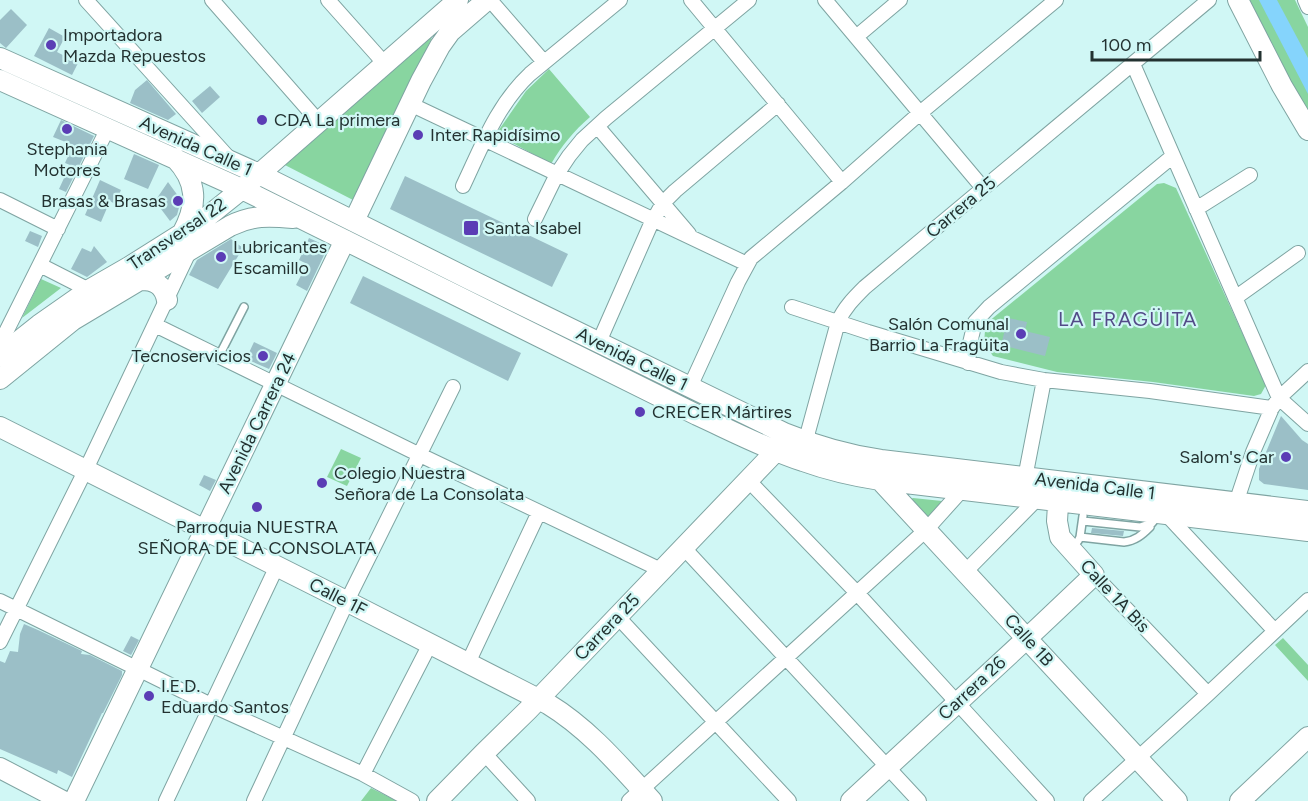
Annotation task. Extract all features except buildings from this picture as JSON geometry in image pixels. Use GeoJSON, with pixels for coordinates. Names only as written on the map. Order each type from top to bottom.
{"type":"FeatureCollection","features":[{"type":"Feature","properties":{"kind":"main road"},"geometry":{"type":"LineString","coordinates":[[354,221],[410,104],[446,38],[457,25],[488,0]]}},
{"type":"Feature","properties":{"kind":"main road"},"geometry":{"type":"LineString","coordinates":[[1238,0],[1282,86],[1308,130]]}},
{"type":"Feature","properties":{"kind":"main road","name":"Transversal 22"},"geometry":{"type":"LineString","coordinates":[[186,242],[202,221],[319,122],[454,1]]}},
{"type":"Feature","properties":{"kind":"main road","name":"Avenida Calle 1"},"geometry":{"type":"LineString","coordinates":[[0,58],[259,174],[690,387],[809,443],[861,457],[1025,478],[1059,492],[1083,512],[1116,516],[1160,516],[1308,531]]}},
{"type":"Feature","properties":{"kind":"main road","name":"Avenida Calle 1"},"geometry":{"type":"LineString","coordinates":[[0,80],[242,189],[697,415],[776,451],[821,467],[880,480],[1037,499],[1059,492],[1236,503],[1308,511]]}},
{"type":"Feature","properties":{"kind":"main road"},"geometry":{"type":"LineString","coordinates":[[175,158],[188,175],[194,197],[186,242]]}},
{"type":"Feature","properties":{"kind":"main road","name":"Transversal 22"},"geometry":{"type":"LineString","coordinates":[[0,379],[134,273],[186,242],[251,218],[267,216],[304,220]]}},
{"type":"Feature","properties":{"kind":"main road","name":"Avenida Carrera 24"},"geometry":{"type":"LineString","coordinates":[[74,801],[345,240]]}},
{"type":"Feature","properties":{"kind":"main road","name":"Transversal 22"},"geometry":{"type":"LineString","coordinates":[[0,356],[88,290],[134,273]]}},
{"type":"Feature","properties":{"kind":"main road"},"geometry":{"type":"LineString","coordinates":[[134,273],[160,285],[167,300]]}},
{"type":"Feature","properties":{"kind":"main road","name":"Calle 1F"},"geometry":{"type":"LineString","coordinates":[[0,427],[538,699],[582,729],[641,797]]}},
{"type":"Feature","properties":{"kind":"main road","name":"Carrera 25"},"geometry":{"type":"LineString","coordinates":[[437,801],[776,451]]}},
{"type":"Feature","properties":{"kind":"main road","name":"Calle 1B"},"geometry":{"type":"LineString","coordinates":[[880,480],[1177,801]]}},
{"type":"Feature","properties":{"kind":"main road","name":"Calle 1A Bis"},"geometry":{"type":"LineString","coordinates":[[1059,492],[1057,521],[1060,537],[1077,544],[1094,575]]}},
{"type":"Feature","properties":{"kind":"main road","name":"Carrera 26"},"geometry":{"type":"LineString","coordinates":[[851,801],[1094,575]]}},
{"type":"Feature","properties":{"kind":"main road"},"geometry":{"type":"LineString","coordinates":[[1240,801],[1308,737]]}},
{"type":"Feature","properties":{"kind":"main road"},"geometry":{"type":"LineString","coordinates":[[1257,801],[1308,754]]}},
{"type":"Feature","properties":{"kind":"main road"},"geometry":{"type":"LineString","coordinates":[[0,768],[63,801]]}},
{"type":"Feature","properties":{"kind":"street"},"geometry":{"type":"LineString","coordinates":[[86,0],[231,161]]}},
{"type":"Feature","properties":{"kind":"street"},"geometry":{"type":"LineString","coordinates":[[212,0],[319,122]]}},
{"type":"Feature","properties":{"kind":"street"},"geometry":{"type":"LineString","coordinates":[[328,0],[385,64]]}},
{"type":"Feature","properties":{"kind":"street"},"geometry":{"type":"LineString","coordinates":[[488,0],[543,63]]}},
{"type":"Feature","properties":{"kind":"street"},"geometry":{"type":"LineString","coordinates":[[463,186],[492,124],[516,87],[620,0]]}},
{"type":"Feature","properties":{"kind":"street"},"geometry":{"type":"LineString","coordinates":[[691,0],[842,182]]}},
{"type":"Feature","properties":{"kind":"street"},"geometry":{"type":"LineString","coordinates":[[535,219],[557,174],[569,156],[597,126],[749,0]]}},
{"type":"Feature","properties":{"kind":"street"},"geometry":{"type":"LineString","coordinates":[[825,0],[983,188]]}},
{"type":"Feature","properties":{"kind":"street"},"geometry":{"type":"LineString","coordinates":[[856,37],[900,0]]}},
{"type":"Feature","properties":{"kind":"street"},"geometry":{"type":"LineString","coordinates":[[690,387],[747,264],[757,252],[1056,0]]}},
{"type":"Feature","properties":{"kind":"street","name":"Carrera 25"},"geometry":{"type":"LineString","coordinates":[[809,443],[808,432],[838,322],[845,309],[865,287],[1209,0]]}},
{"type":"Feature","properties":{"kind":"street"},"geometry":{"type":"LineString","coordinates":[[1305,0],[1308,7]]}},
{"type":"Feature","properties":{"kind":"street"},"geometry":{"type":"LineString","coordinates":[[1133,64],[1235,298],[1275,403]]}},
{"type":"Feature","properties":{"kind":"street"},"geometry":{"type":"LineString","coordinates":[[410,104],[747,264]]}},
{"type":"Feature","properties":{"kind":"street"},"geometry":{"type":"LineString","coordinates":[[599,342],[653,219],[663,203],[778,104]]}},
{"type":"Feature","properties":{"kind":"street"},"geometry":{"type":"LineString","coordinates":[[597,126],[693,239]]}},
{"type":"Feature","properties":{"kind":"street"},"geometry":{"type":"LineString","coordinates":[[0,344],[108,128]]}},
{"type":"Feature","properties":{"kind":"street"},"geometry":{"type":"LineString","coordinates":[[968,363],[975,322],[980,316],[1173,156]]}},
{"type":"Feature","properties":{"kind":"street"},"geometry":{"type":"LineString","coordinates":[[1196,209],[1250,174]]}},
{"type":"Feature","properties":{"kind":"street"},"geometry":{"type":"LineString","coordinates":[[0,200],[58,229]]}},
{"type":"Feature","properties":{"kind":"street"},"geometry":{"type":"LineString","coordinates":[[0,642],[86,470],[167,300],[186,242]]}},
{"type":"Feature","properties":{"kind":"street"},"geometry":{"type":"LineString","coordinates":[[1235,298],[1298,253]]}},
{"type":"Feature","properties":{"kind":"street"},"geometry":{"type":"LineString","coordinates":[[40,265],[88,290]]}},
{"type":"Feature","properties":{"kind":"street"},"geometry":{"type":"LineString","coordinates":[[792,307],[968,363],[1044,380],[1275,403],[1308,423]]}},
{"type":"Feature","properties":{"kind":"street"},"geometry":{"type":"LineString","coordinates":[[155,325],[661,570]]}},
{"type":"Feature","properties":{"kind":"street"},"geometry":{"type":"LineString","coordinates":[[1236,503],[1253,452],[1275,403],[1308,371]]}},
{"type":"Feature","properties":{"kind":"street"},"geometry":{"type":"LineString","coordinates":[[1025,478],[1044,380]]}},
{"type":"Feature","properties":{"kind":"street"},"geometry":{"type":"LineString","coordinates":[[254,801],[453,387]]}},
{"type":"Feature","properties":{"kind":"street"},"geometry":{"type":"LineString","coordinates":[[809,443],[821,467]]}},
{"type":"Feature","properties":{"kind":"street"},"geometry":{"type":"LineString","coordinates":[[748,480],[857,593],[1047,801]]}},
{"type":"Feature","properties":{"kind":"street"},"geometry":{"type":"LineString","coordinates":[[641,797],[716,722],[926,530],[962,490]]}},
{"type":"Feature","properties":{"kind":"street"},"geometry":{"type":"LineString","coordinates":[[965,572],[1037,499]]}},
{"type":"Feature","properties":{"kind":"street"},"geometry":{"type":"LineString","coordinates":[[468,663],[539,512]]}},
{"type":"Feature","properties":{"kind":"street"},"geometry":{"type":"LineString","coordinates":[[1160,516],[1274,630]]}},
{"type":"Feature","properties":{"kind":"street"},"geometry":{"type":"LineString","coordinates":[[683,547],[919,801]]}},
{"type":"Feature","properties":{"kind":"street"},"geometry":{"type":"LineString","coordinates":[[166,801],[277,566]]}},
{"type":"Feature","properties":{"kind":"street","name":"Calle 1A Bis"},"geometry":{"type":"LineString","coordinates":[[1094,575],[1208,694]]}},
{"type":"Feature","properties":{"kind":"street"},"geometry":{"type":"LineString","coordinates":[[1091,801],[1308,600]]}},
{"type":"Feature","properties":{"kind":"street"},"geometry":{"type":"LineString","coordinates":[[0,601],[211,705],[363,774],[412,801]]}},
{"type":"Feature","properties":{"kind":"street"},"geometry":{"type":"LineString","coordinates":[[617,616],[789,801]]}},
{"type":"Feature","properties":{"kind":"street"},"geometry":{"type":"LineString","coordinates":[[363,774],[430,644]]}},
{"type":"Feature","properties":{"kind":"street"},"geometry":{"type":"LineString","coordinates":[[484,753],[528,801]]}},
{"type":"Feature","properties":{"kind":"lane"},"geometry":{"type":"LineString","coordinates":[[219,356],[244,307]]}},
{"type":"Feature","properties":{"kind":"lane"},"geometry":{"type":"LineString","coordinates":[[1083,512],[1077,544],[1130,541],[1142,534],[1160,516]]}},
{"type":"Feature","properties":{"kind":"green space"},"geometry":{"type":"Polygon","coordinates":[[[1245,0],[1295,0],[1308,27],[1308,120],[1245,0]]]}},
{"type":"Feature","properties":{"kind":"green space"},"geometry":{"type":"Polygon","coordinates":[[[430,35],[431,40],[353,200],[281,163],[430,35]]]}},
{"type":"Feature","properties":{"kind":"green space"},"geometry":{"type":"Polygon","coordinates":[[[549,69],[590,117],[578,128],[551,164],[496,134],[526,91],[549,69]]]}},
{"type":"Feature","properties":{"kind":"green space"},"geometry":{"type":"Polygon","coordinates":[[[1164,183],[1176,188],[1266,385],[1261,394],[1254,396],[1057,372],[993,356],[985,340],[988,322],[1157,184],[1164,183]]]}},
{"type":"Feature","properties":{"kind":"green space"},"geometry":{"type":"Polygon","coordinates":[[[41,279],[61,288],[22,318],[41,279]]]}},
{"type":"Feature","properties":{"kind":"green space"},"geometry":{"type":"Polygon","coordinates":[[[341,449],[361,458],[347,486],[327,477],[341,449]]]}},
{"type":"Feature","properties":{"kind":"green space"},"geometry":{"type":"Polygon","coordinates":[[[913,498],[942,501],[943,503],[929,519],[909,500],[913,498]]]}},
{"type":"Feature","properties":{"kind":"green space"},"geometry":{"type":"Polygon","coordinates":[[[1283,638],[1308,665],[1308,681],[1275,645],[1283,638]]]}},
{"type":"Feature","properties":{"kind":"green space"},"geometry":{"type":"Polygon","coordinates":[[[371,788],[397,801],[361,801],[371,788]]]}},
{"type":"Feature","properties":{"kind":"water"},"geometry":{"type":"Polygon","coordinates":[[[1259,0],[1277,0],[1308,58],[1308,94],[1259,0]]]}},
{"type":"Feature","properties":{"kind":"place","name":"Importadora Mazda Repuestos"},"geometry":{"type":"Point","coordinates":[51,45]}},
{"type":"Feature","properties":{"kind":"place","name":"CDA La primera"},"geometry":{"type":"Point","coordinates":[262,120]}},
{"type":"Feature","properties":{"kind":"place","name":"Stephania Motores"},"geometry":{"type":"Point","coordinates":[67,129]}},
{"type":"Feature","properties":{"kind":"place","name":"Inter Rapidísimo"},"geometry":{"type":"Point","coordinates":[418,135]}},
{"type":"Feature","properties":{"kind":"place","name":"Brasas & Brasas"},"geometry":{"type":"Point","coordinates":[178,201]}},
{"type":"Feature","properties":{"kind":"place","name":"Santa Isabel"},"geometry":{"type":"Point","coordinates":[471,228]}},
{"type":"Feature","properties":{"kind":"place","name":"Lubricantes Escamillo"},"geometry":{"type":"Point","coordinates":[221,257]}},
{"type":"Feature","properties":{"kind":"place","name":"Salón Comunal Barrio La Fragüita"},"geometry":{"type":"Point","coordinates":[1021,334]}},
{"type":"Feature","properties":{"kind":"place","name":"Tecnoservicios"},"geometry":{"type":"Point","coordinates":[263,356]}},
{"type":"Feature","properties":{"kind":"place","name":"CRECER Mártires"},"geometry":{"type":"Point","coordinates":[640,412]}},
{"type":"Feature","properties":{"kind":"place","name":"Salom's Car"},"geometry":{"type":"Point","coordinates":[1286,457]}},
{"type":"Feature","properties":{"kind":"place","name":"Colegio Nuestra Señora de La Consolata"},"geometry":{"type":"Point","coordinates":[322,483]}},
{"type":"Feature","properties":{"kind":"place","name":"Parroquia NUESTRA SEÑORA DE LA CONSOLATA"},"geometry":{"type":"Point","coordinates":[257,507]}},
{"type":"Feature","properties":{"kind":"place","name":"I.E.D. Eduardo Santos"},"geometry":{"type":"Point","coordinates":[149,696]}},
{"type":"Feature","properties":{"kind":"district","name":"LA FRAGÜITA"},"geometry":{"type":"Point","coordinates":[1128,319]}}]}
